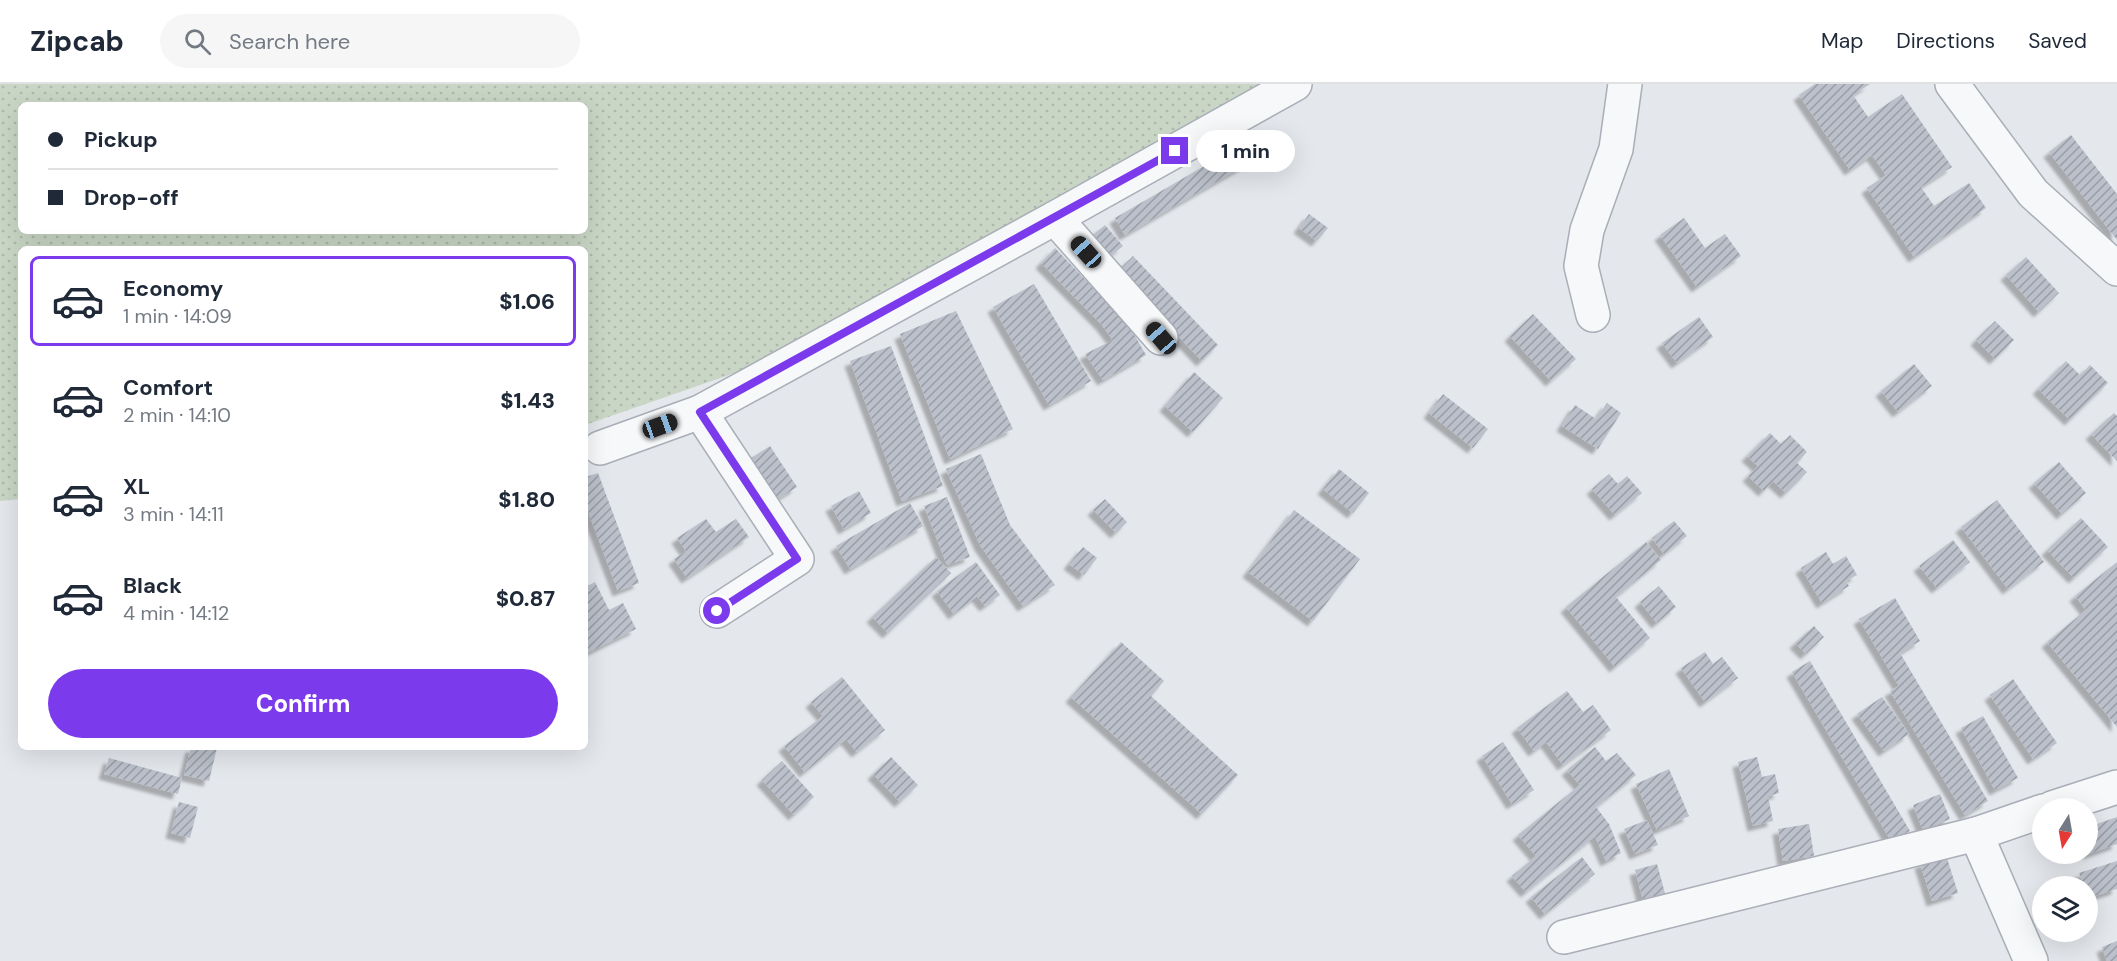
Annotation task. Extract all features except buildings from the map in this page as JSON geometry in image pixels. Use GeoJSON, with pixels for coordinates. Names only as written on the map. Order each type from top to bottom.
{"type":"FeatureCollection","features":[{"type":"Feature","properties":{"kind":"street"},"geometry":{"type":"LineString","coordinates":[[600,448],[700,412],[1056,218],[1295,84]]}},
{"type":"Feature","properties":{"kind":"street"},"geometry":{"type":"LineString","coordinates":[[1593,315],[1581,266],[1587,230],[1616,149],[1625,84]]}},
{"type":"Feature","properties":{"kind":"street"},"geometry":{"type":"LineString","coordinates":[[1952,84],[2033,193],[2117,269]]}},
{"type":"Feature","properties":{"kind":"street"},"geometry":{"type":"LineString","coordinates":[[1056,218],[1161,338]]}},
{"type":"Feature","properties":{"kind":"street"},"geometry":{"type":"LineString","coordinates":[[700,412],[797,559],[717,611]]}},
{"type":"Feature","properties":{"kind":"street"},"geometry":{"type":"LineString","coordinates":[[2083,798],[2117,787]]}},
{"type":"Feature","properties":{"kind":"street"},"geometry":{"type":"LineString","coordinates":[[1564,937],[1976,834],[2032,815]]}},
{"type":"Feature","properties":{"kind":"street"},"geometry":{"type":"LineString","coordinates":[[1976,834],[2031,961]]}},
{"type":"Feature","properties":{"kind":"green space"},"geometry":{"type":"Polygon","coordinates":[[[0,84],[1275,84],[752,367],[588,424],[588,246],[18,246],[18,499],[0,501],[0,84]]]}},
{"type":"Feature","properties":{"kind":"route"},"geometry":{"type":"LineString","coordinates":[[717,611],[797,559],[700,412],[1175,151]]}}]}
